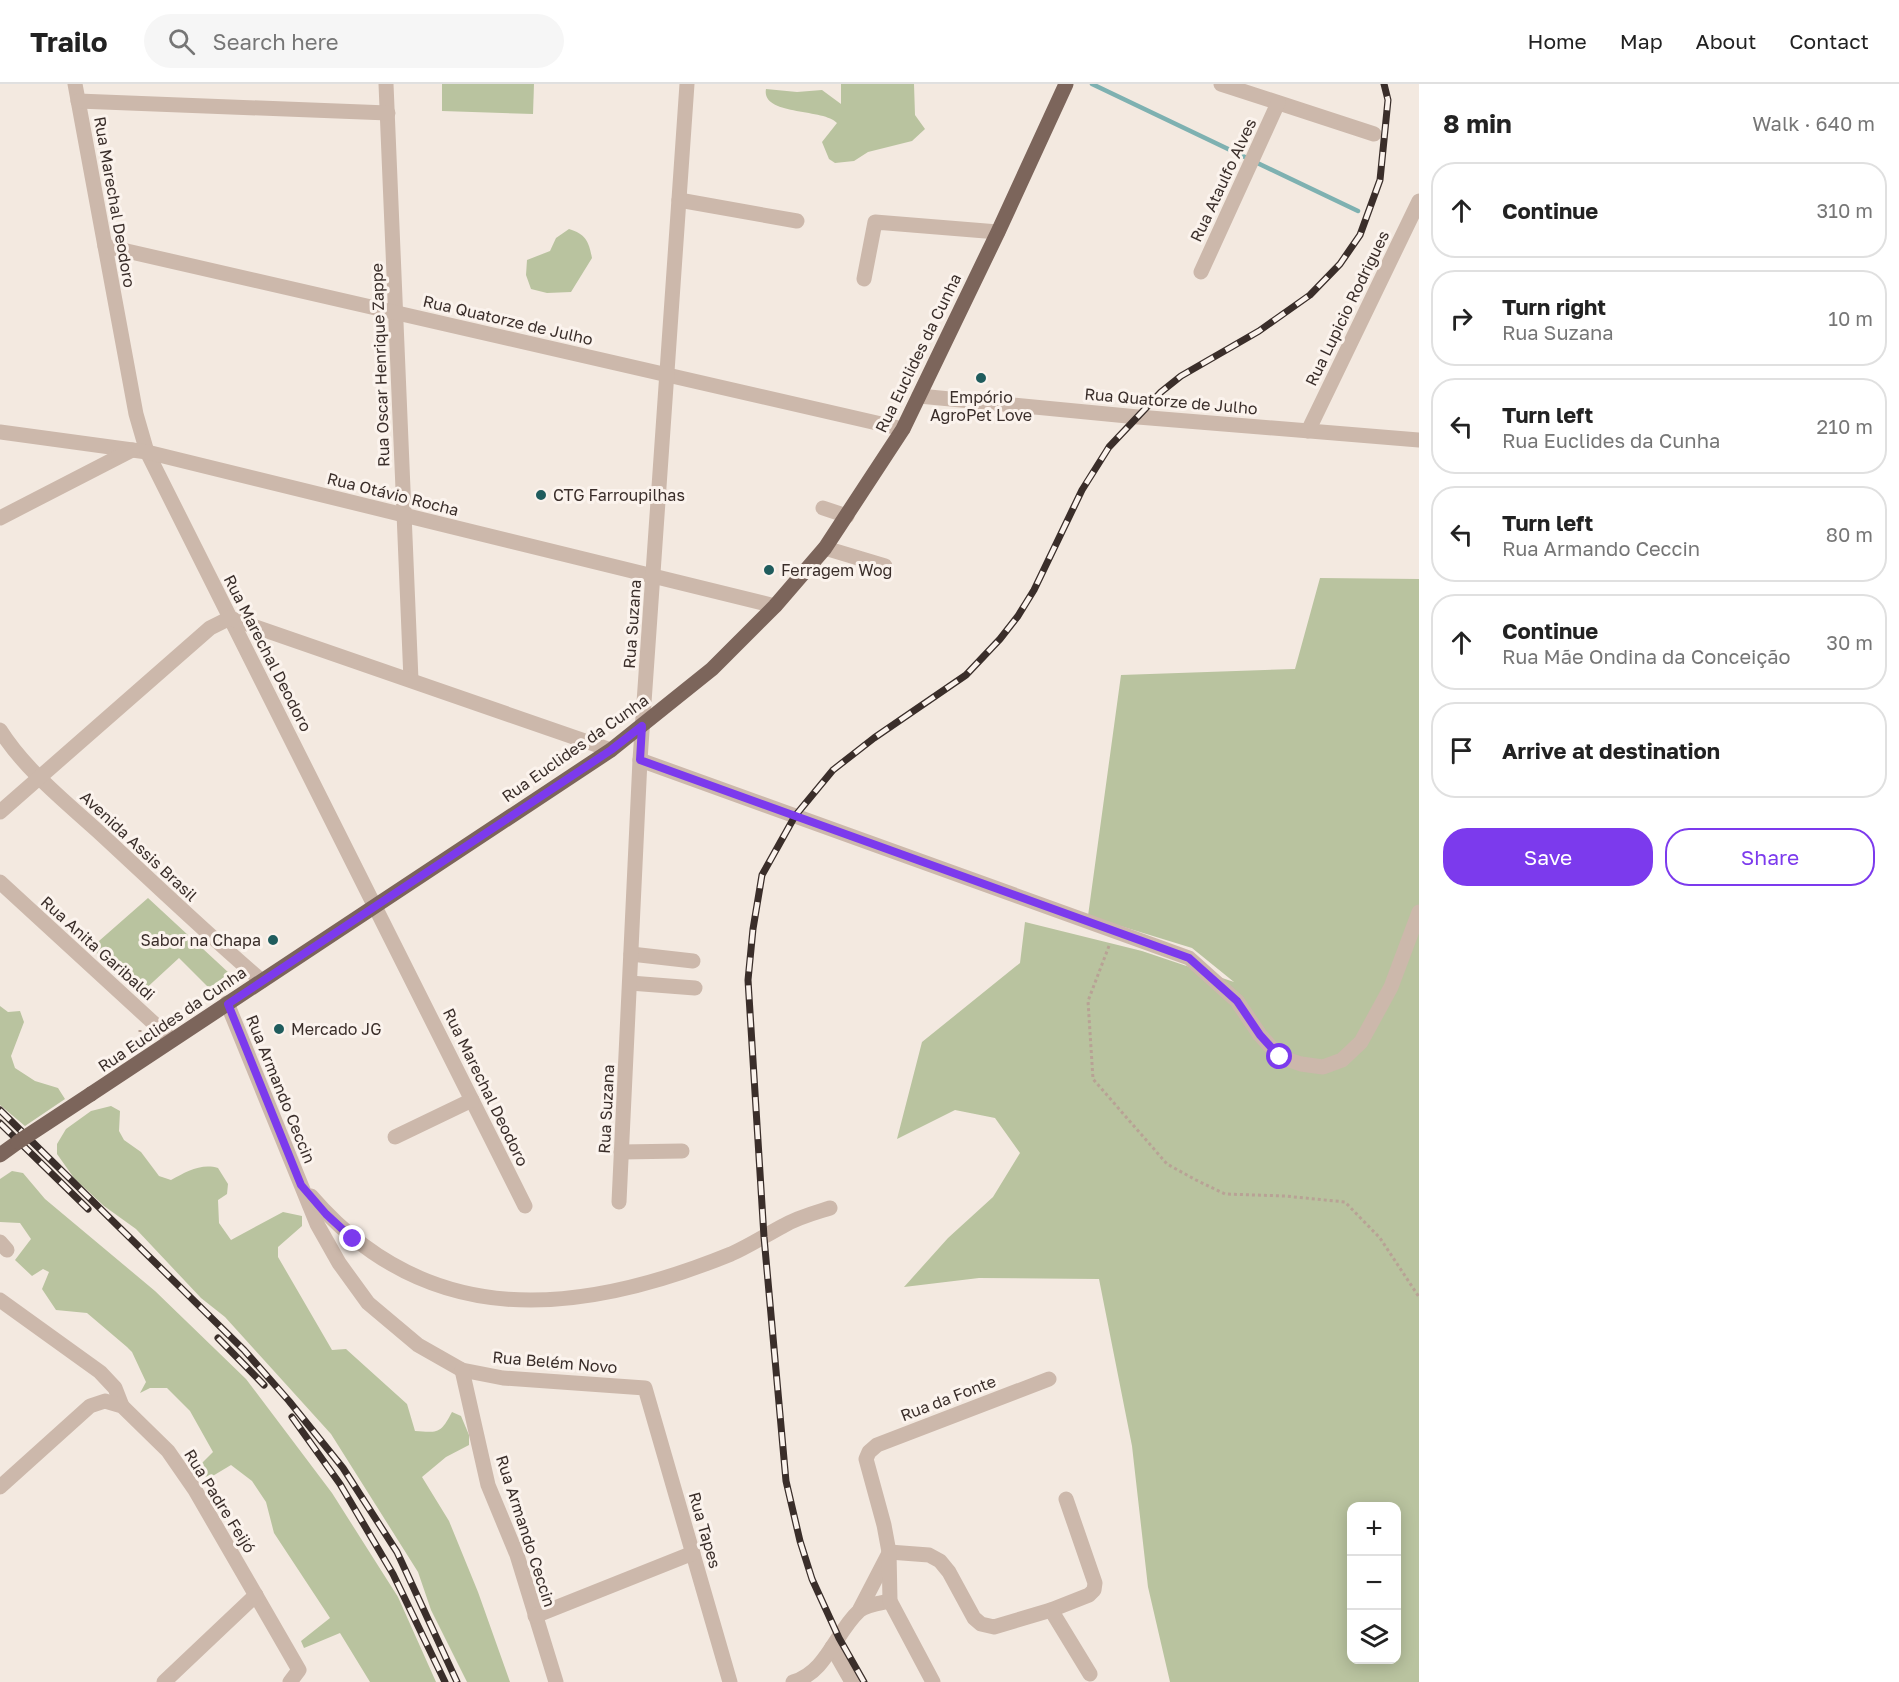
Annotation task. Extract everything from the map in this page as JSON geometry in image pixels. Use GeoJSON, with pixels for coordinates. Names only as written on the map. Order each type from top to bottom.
{"type":"FeatureCollection","features":[{"type":"Feature","properties":{"kind":"main road","name":"Rua Euclides da Cunha"},"geometry":{"type":"LineString","coordinates":[[0,1155],[611,750],[712,669],[775,606],[825,548],[903,429],[1066,84]]}},
{"type":"Feature","properties":{"kind":"street","name":"Rua Marechal Deodoro"},"geometry":{"type":"LineString","coordinates":[[75,84],[136,414],[140,451],[230,618],[525,1206]]}},
{"type":"Feature","properties":{"kind":"street","name":"Rua Oscar Henrique Zappe"},"geometry":{"type":"LineString","coordinates":[[386,84],[411,680]]}},
{"type":"Feature","properties":{"kind":"street","name":"Rua Suzana"},"geometry":{"type":"LineString","coordinates":[[619,1202],[642,726],[687,84]]}},
{"type":"Feature","properties":{"kind":"street"},"geometry":{"type":"LineString","coordinates":[[1221,84],[1374,134]]}},
{"type":"Feature","properties":{"kind":"street"},"geometry":{"type":"LineString","coordinates":[[78,101],[387,113]]}},
{"type":"Feature","properties":{"kind":"street","name":"Rua Ataulfo Alves"},"geometry":{"type":"LineString","coordinates":[[1201,272],[1278,103]]}},
{"type":"Feature","properties":{"kind":"street"},"geometry":{"type":"LineString","coordinates":[[679,200],[797,221]]}},
{"type":"Feature","properties":{"kind":"street","name":"Rua Lupicio Rodrigues"},"geometry":{"type":"LineString","coordinates":[[1308,431],[1419,201]]}},
{"type":"Feature","properties":{"kind":"street"},"geometry":{"type":"LineString","coordinates":[[864,279],[875,222],[998,232]]}},
{"type":"Feature","properties":{"kind":"street","name":"Rua Quatorze de Julho"},"geometry":{"type":"LineString","coordinates":[[105,246],[903,429]]}},
{"type":"Feature","properties":{"kind":"street","name":"Rua Quatorze de Julho"},"geometry":{"type":"LineString","coordinates":[[919,396],[1419,440]]}},
{"type":"Feature","properties":{"kind":"street","name":"Rua Otávio Rocha"},"geometry":{"type":"LineString","coordinates":[[0,432],[140,451],[775,606]]}},
{"type":"Feature","properties":{"kind":"street"},"geometry":{"type":"LineString","coordinates":[[0,518],[140,451]]}},
{"type":"Feature","properties":{"kind":"street"},"geometry":{"type":"LineString","coordinates":[[823,508],[847,516]]}},
{"type":"Feature","properties":{"kind":"street"},"geometry":{"type":"LineString","coordinates":[[825,548],[885,567]]}},
{"type":"Feature","properties":{"kind":"street"},"geometry":{"type":"LineString","coordinates":[[0,813],[210,628],[230,618],[611,750]]}},
{"type":"Feature","properties":{"kind":"street","name":"Avenida Assis Brasil"},"geometry":{"type":"LineString","coordinates":[[0,730],[41,779],[262,981]]}},
{"type":"Feature","properties":{"kind":"street"},"geometry":{"type":"LineString","coordinates":[[640,760],[1189,958],[1237,1001],[1260,1035],[1280,1057],[1301,1064],[1323,1067],[1342,1060],[1361,1042],[1390,987],[1419,912]]}},
{"type":"Feature","properties":{"kind":"street","name":"Rua Anita Garibaldi"},"geometry":{"type":"LineString","coordinates":[[0,882],[172,1040]]}},
{"type":"Feature","properties":{"kind":"street"},"geometry":{"type":"LineString","coordinates":[[631,954],[693,961]]}},
{"type":"Feature","properties":{"kind":"street"},"geometry":{"type":"LineString","coordinates":[[630,983],[695,988]]}},
{"type":"Feature","properties":{"kind":"street","name":"Rua Armando Ceccin"},"geometry":{"type":"LineString","coordinates":[[228,1004],[317,1224],[339,1263],[368,1303],[418,1345],[462,1370],[488,1485],[517,1555],[556,1682]]}},
{"type":"Feature","properties":{"kind":"street"},"geometry":{"type":"LineString","coordinates":[[395,1137],[472,1100]]}},
{"type":"Feature","properties":{"kind":"street"},"geometry":{"type":"LineString","coordinates":[[621,1152],[682,1151]]}},
{"type":"Feature","properties":{"kind":"street"},"geometry":{"type":"LineString","coordinates":[[301,1185],[326,1214],[353,1239],[403,1273],[443,1288],[488,1298],[528,1300],[570,1298],[606,1292],[685,1271],[734,1253],[798,1218],[830,1208]]}},
{"type":"Feature","properties":{"kind":"street","name":"Rua Padre Feijó"},"geometry":{"type":"LineString","coordinates":[[0,1300],[100,1372],[115,1388],[122,1406],[168,1451],[195,1490],[256,1594],[295,1676]]}},
{"type":"Feature","properties":{"kind":"street","name":"Rua Belém Novo"},"geometry":{"type":"LineString","coordinates":[[462,1370],[503,1378],[645,1388]]}},
{"type":"Feature","properties":{"kind":"street","name":"Rua da Fonte"},"geometry":{"type":"LineString","coordinates":[[889,1552],[866,1459],[869,1452],[877,1445],[1049,1379]]}},
{"type":"Feature","properties":{"kind":"street","name":"Rua Tapes"},"geometry":{"type":"LineString","coordinates":[[645,1388],[730,1682]]}},
{"type":"Feature","properties":{"kind":"street"},"geometry":{"type":"LineString","coordinates":[[0,1487],[90,1406],[105,1401],[122,1406]]}},
{"type":"Feature","properties":{"kind":"street"},"geometry":{"type":"LineString","coordinates":[[889,1552],[929,1555],[940,1561],[949,1572],[974,1618],[981,1624],[994,1627],[1051,1610],[1089,1595],[1094,1590],[1095,1583],[1066,1499]]}},
{"type":"Feature","properties":{"kind":"street"},"geometry":{"type":"LineString","coordinates":[[889,1552],[890,1601],[933,1682]]}},
{"type":"Feature","properties":{"kind":"street"},"geometry":{"type":"LineString","coordinates":[[793,1682],[811,1673],[832,1647],[860,1609],[889,1552]]}},
{"type":"Feature","properties":{"kind":"street"},"geometry":{"type":"LineString","coordinates":[[535,1616],[693,1553]]}},
{"type":"Feature","properties":{"kind":"street"},"geometry":{"type":"LineString","coordinates":[[164,1682],[256,1594]]}},
{"type":"Feature","properties":{"kind":"street"},"geometry":{"type":"LineString","coordinates":[[860,1609],[890,1601]]}},
{"type":"Feature","properties":{"kind":"street"},"geometry":{"type":"LineString","coordinates":[[1051,1610],[1090,1674]]}},
{"type":"Feature","properties":{"kind":"street"},"geometry":{"type":"LineString","coordinates":[[832,1647],[852,1682]]}},
{"type":"Feature","properties":{"kind":"path"},"geometry":{"type":"LineString","coordinates":[[1113,929],[1104,963],[1088,1002],[1093,1079],[1167,1164],[1196,1180],[1225,1194],[1345,1202],[1380,1238],[1419,1297]]}},
{"type":"Feature","properties":{"kind":"path"},"geometry":{"type":"LineString","coordinates":[[127,1070],[140,1043],[139,1009]]}},
{"type":"Feature","properties":{"kind":"green space"},"geometry":{"type":"Polygon","coordinates":[[[442,84],[534,84],[533,114],[442,111],[442,84]]]}},
{"type":"Feature","properties":{"kind":"green space"},"geometry":{"type":"Polygon","coordinates":[[[841,84],[914,84],[915,115],[925,129],[912,141],[868,152],[854,161],[835,163],[829,159],[822,142],[837,123],[820,115],[783,108],[773,104],[767,98],[766,89],[797,92],[822,90],[841,104],[841,84]]]}},
{"type":"Feature","properties":{"kind":"green space"},"geometry":{"type":"Polygon","coordinates":[[[569,229],[586,239],[592,258],[571,292],[547,293],[531,289],[526,275],[527,260],[550,251],[556,238],[569,229]]]}},
{"type":"Feature","properties":{"kind":"green space"},"geometry":{"type":"Polygon","coordinates":[[[1320,578],[1419,579],[1419,1682],[1170,1682],[1148,1587],[1132,1446],[1099,1279],[979,1278],[904,1287],[948,1238],[993,1197],[1020,1153],[995,1118],[955,1110],[897,1139],[922,1042],[1020,963],[1025,922],[1142,951],[1234,982],[1192,948],[1088,916],[1121,675],[1295,669],[1320,578]]]}},
{"type":"Feature","properties":{"kind":"green space"},"geometry":{"type":"Polygon","coordinates":[[[148,898],[229,973],[210,989],[179,958],[141,993],[91,948],[148,898]]]}},
{"type":"Feature","properties":{"kind":"green space"},"geometry":{"type":"Polygon","coordinates":[[[0,1006],[8,1012],[20,1011],[24,1022],[11,1056],[15,1068],[35,1081],[58,1088],[65,1099],[25,1126],[0,1105],[0,1006]]]}},
{"type":"Feature","properties":{"kind":"green space"},"geometry":{"type":"Polygon","coordinates":[[[111,1106],[120,1111],[119,1131],[124,1140],[141,1152],[159,1176],[171,1180],[200,1167],[218,1168],[228,1184],[227,1194],[218,1200],[219,1223],[231,1240],[283,1212],[302,1216],[302,1226],[278,1247],[278,1257],[332,1350],[346,1349],[407,1404],[415,1431],[429,1432],[442,1428],[452,1412],[461,1416],[469,1435],[469,1445],[446,1457],[422,1477],[449,1521],[478,1592],[510,1682],[467,1682],[431,1610],[418,1572],[331,1434],[225,1317],[201,1298],[136,1229],[104,1206],[74,1178],[57,1154],[57,1144],[66,1129],[91,1111],[111,1106]]]}},
{"type":"Feature","properties":{"kind":"green space"},"geometry":{"type":"Polygon","coordinates":[[[12,1171],[23,1173],[45,1199],[155,1291],[246,1379],[332,1493],[398,1597],[436,1682],[370,1682],[340,1633],[304,1648],[301,1641],[330,1618],[274,1533],[266,1502],[252,1481],[231,1465],[211,1477],[198,1476],[197,1468],[213,1452],[190,1411],[167,1388],[150,1388],[140,1393],[146,1382],[132,1352],[87,1313],[56,1310],[42,1289],[49,1272],[43,1269],[32,1276],[15,1260],[31,1239],[20,1223],[0,1222],[0,1179],[12,1171]]]}},
{"type":"Feature","properties":{"kind":"waterway"},"geometry":{"type":"LineString","coordinates":[[1092,84],[1358,211]]}},
{"type":"Feature","properties":{"kind":"railway"},"geometry":{"type":"LineString","coordinates":[[864,1682],[839,1638],[812,1579],[800,1541],[786,1481],[764,1237],[748,980],[762,875],[795,816],[833,770],[874,738],[966,675],[1000,639],[1034,590],[1082,490],[1109,447],[1161,392],[1181,376],[1259,331],[1310,295],[1340,264],[1360,235],[1380,180],[1388,100],[1384,84]]}},
{"type":"Feature","properties":{"kind":"railway"},"geometry":{"type":"LineString","coordinates":[[0,1110],[244,1350],[343,1468],[397,1552],[457,1682]]}},
{"type":"Feature","properties":{"kind":"railway"},"geometry":{"type":"LineString","coordinates":[[0,1123],[88,1209]]}},
{"type":"Feature","properties":{"kind":"railway"},"geometry":{"type":"LineString","coordinates":[[218,1338],[264,1385]]}},
{"type":"Feature","properties":{"kind":"railway"},"geometry":{"type":"LineString","coordinates":[[292,1417],[340,1484],[393,1574],[445,1682]]}},
{"type":"Feature","properties":{"kind":"place","name":"Empório AgroPet Love"},"geometry":{"type":"Point","coordinates":[981,378]}},
{"type":"Feature","properties":{"kind":"place","name":"CTG Farroupilhas"},"geometry":{"type":"Point","coordinates":[541,495]}},
{"type":"Feature","properties":{"kind":"place","name":"Ferragem Wog"},"geometry":{"type":"Point","coordinates":[769,570]}},
{"type":"Feature","properties":{"kind":"place","name":"Sabor na Chapa"},"geometry":{"type":"Point","coordinates":[273,940]}},
{"type":"Feature","properties":{"kind":"place","name":"Mercado JG"},"geometry":{"type":"Point","coordinates":[279,1029]}},
{"type":"Feature","properties":{"kind":"route"},"geometry":{"type":"LineString","coordinates":[[353,1239],[326,1214],[301,1185],[228,1004],[611,750],[642,726],[640,760],[1189,958],[1237,1001],[1260,1035],[1280,1057]]}}]}
